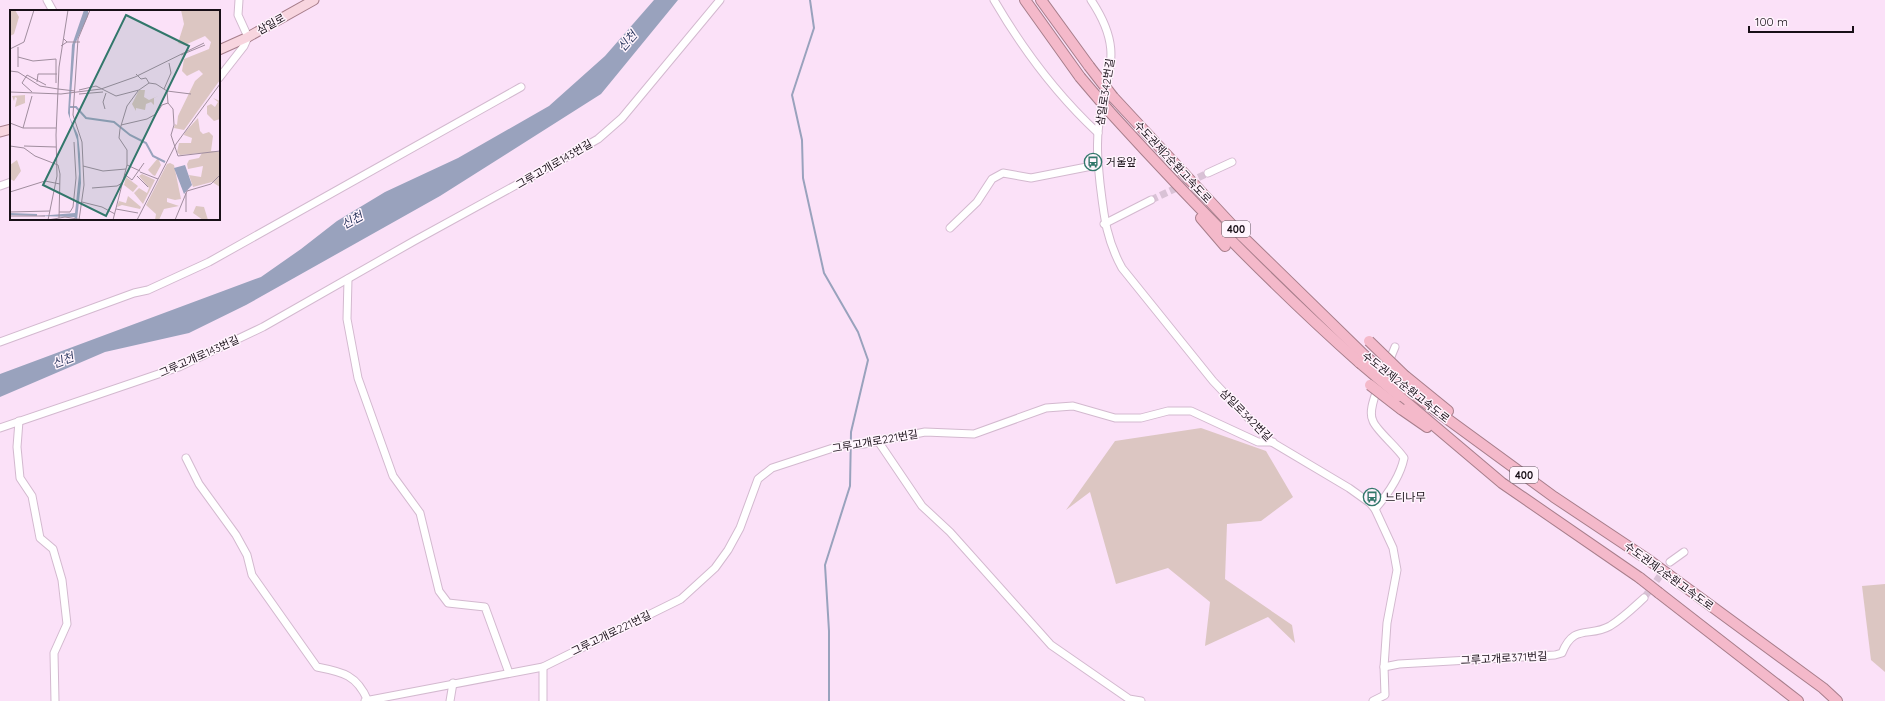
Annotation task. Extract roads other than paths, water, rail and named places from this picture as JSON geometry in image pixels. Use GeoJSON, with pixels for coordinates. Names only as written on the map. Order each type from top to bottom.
{"type":"FeatureCollection","features":[{"type":"Feature","properties":{"kind":"highway","name":"수도권제2순환고속도로"},"geometry":{"type":"LineString","coordinates":[[1025,0],[1080,77],[1109,111],[1144,150],[1303,312],[1362,359],[1403,381],[1554,497],[1650,561],[1823,688],[1837,701]]}},
{"type":"Feature","properties":{"kind":"highway","name":"수도권제2순환고속도로"},"geometry":{"type":"LineString","coordinates":[[1041,0],[1113,97],[1247,241],[1399,396],[1502,483],[1640,578],[1798,701]]}},
{"type":"Feature","properties":{"kind":"highway"},"geometry":{"type":"LineString","coordinates":[[1144,150],[1225,246]]}},
{"type":"Feature","properties":{"kind":"highway"},"geometry":{"type":"LineString","coordinates":[[1187,178],[1266,253]]}},
{"type":"Feature","properties":{"kind":"highway"},"geometry":{"type":"LineString","coordinates":[[1369,342],[1403,381]]}},
{"type":"Feature","properties":{"kind":"highway"},"geometry":{"type":"LineString","coordinates":[[1370,385],[1502,483]]}},
{"type":"Feature","properties":{"kind":"main road","name":"삼일로"},"geometry":{"type":"LineString","coordinates":[[220,50],[248,37],[314,0]]}},
{"type":"Feature","properties":{"kind":"main road"},"geometry":{"type":"LineString","coordinates":[[0,132],[10,129]]}},
{"type":"Feature","properties":{"kind":"street"},"geometry":{"type":"LineString","coordinates":[[47,0],[52,10]]}},
{"type":"Feature","properties":{"kind":"street"},"geometry":{"type":"LineString","coordinates":[[239,0],[238,15],[248,37]]}},
{"type":"Feature","properties":{"kind":"street","name":"그루고개로143번길"},"geometry":{"type":"LineString","coordinates":[[0,428],[179,367],[263,327],[598,139],[622,118],[720,0]]}},
{"type":"Feature","properties":{"kind":"street"},"geometry":{"type":"LineString","coordinates":[[994,0],[1011,29],[1073,110],[1098,133]]}},
{"type":"Feature","properties":{"kind":"street","name":"삼일로342번길"},"geometry":{"type":"LineString","coordinates":[[1091,0],[1099,12],[1111,42],[1112,65],[1098,133],[1097,165],[1104,224],[1115,256],[1140,293],[1213,382],[1245,416],[1273,442],[1350,488],[1370,503],[1375,509],[1393,548],[1397,570],[1387,622],[1384,667]]}},
{"type":"Feature","properties":{"kind":"street","name":"삼일로"},"geometry":{"type":"LineString","coordinates":[[220,77],[244,46],[248,37]]}},
{"type":"Feature","properties":{"kind":"street"},"geometry":{"type":"LineString","coordinates":[[0,342],[134,293],[148,290],[209,262],[522,87]]}},
{"type":"Feature","properties":{"kind":"street"},"geometry":{"type":"LineString","coordinates":[[1208,172],[1232,162]]}},
{"type":"Feature","properties":{"kind":"street"},"geometry":{"type":"LineString","coordinates":[[950,228],[977,202],[992,179],[1003,173],[1031,178],[1097,165]]}},
{"type":"Feature","properties":{"kind":"street"},"geometry":{"type":"LineString","coordinates":[[0,186],[10,182]]}},
{"type":"Feature","properties":{"kind":"street"},"geometry":{"type":"LineString","coordinates":[[1104,224],[1151,200]]}},
{"type":"Feature","properties":{"kind":"street"},"geometry":{"type":"LineString","coordinates":[[348,279],[347,319],[358,378],[393,476],[420,513],[440,591],[448,603],[485,607],[509,673]]}},
{"type":"Feature","properties":{"kind":"street"},"geometry":{"type":"LineString","coordinates":[[1375,509],[1386,496],[1402,469],[1404,458],[1398,448],[1373,422],[1371,415],[1376,394],[1395,347]]}},
{"type":"Feature","properties":{"kind":"street","name":"그루고개로221번길"},"geometry":{"type":"LineString","coordinates":[[366,701],[543,666],[681,599],[715,568],[728,550],[740,528],[758,479],[772,468],[839,446],[864,444],[925,432],[974,434],[1046,408],[1073,406],[1115,418],[1141,418],[1168,411],[1191,411],[1258,442],[1273,442]]}},
{"type":"Feature","properties":{"kind":"street"},"geometry":{"type":"LineString","coordinates":[[19,421],[17,447],[20,478],[32,496],[40,538],[53,549],[62,580],[67,624],[54,653],[55,701]]}},
{"type":"Feature","properties":{"kind":"street"},"geometry":{"type":"LineString","coordinates":[[878,441],[922,506],[950,532],[1051,646],[1129,699],[1141,701]]}},
{"type":"Feature","properties":{"kind":"street"},"geometry":{"type":"LineString","coordinates":[[186,458],[199,484],[236,535],[248,555],[252,575],[318,668],[338,671],[358,682],[366,701]]}},
{"type":"Feature","properties":{"kind":"street"},"geometry":{"type":"LineString","coordinates":[[1670,562],[1684,552]]}},
{"type":"Feature","properties":{"kind":"street","name":"그루고개로371번길"},"geometry":{"type":"LineString","coordinates":[[1384,667],[1399,664],[1555,655],[1562,653],[1566,642],[1573,636],[1586,631],[1600,630],[1611,626],[1644,598]]}},
{"type":"Feature","properties":{"kind":"street"},"geometry":{"type":"LineString","coordinates":[[543,666],[543,701]]}},
{"type":"Feature","properties":{"kind":"street"},"geometry":{"type":"LineString","coordinates":[[1373,701],[1386,698],[1384,667]]}},
{"type":"Feature","properties":{"kind":"street"},"geometry":{"type":"LineString","coordinates":[[450,701],[453,683]]}},
{"type":"Feature","properties":{"kind":"water","name":"신천"},"geometry":{"type":"Polygon","coordinates":[[[654,0],[678,0],[601,94],[440,196],[246,305],[189,333],[105,352],[0,397],[0,374],[261,277],[337,221],[385,192],[458,158],[549,106],[605,56],[654,0]]]}},
{"type":"Feature","properties":{"kind":"waterway"},"geometry":{"type":"LineString","coordinates":[[810,0],[814,28],[792,95],[802,140],[803,178],[824,273],[858,332],[868,360],[851,432],[850,486],[825,565],[829,631],[829,701]]}},
{"type":"Feature","properties":{"kind":"tunnel"},"geometry":{"type":"LineString","coordinates":[[1151,200],[1208,173]]}},
{"type":"Feature","properties":{"kind":"tunnel"},"geometry":{"type":"LineString","coordinates":[[1644,598],[1670,562]]}},
{"type":"Feature","properties":{"kind":"place","name":"거울앞"},"geometry":{"type":"Point","coordinates":[1093,162]}},
{"type":"Feature","properties":{"kind":"place","name":"느티나무"},"geometry":{"type":"Point","coordinates":[1372,497]}}]}
